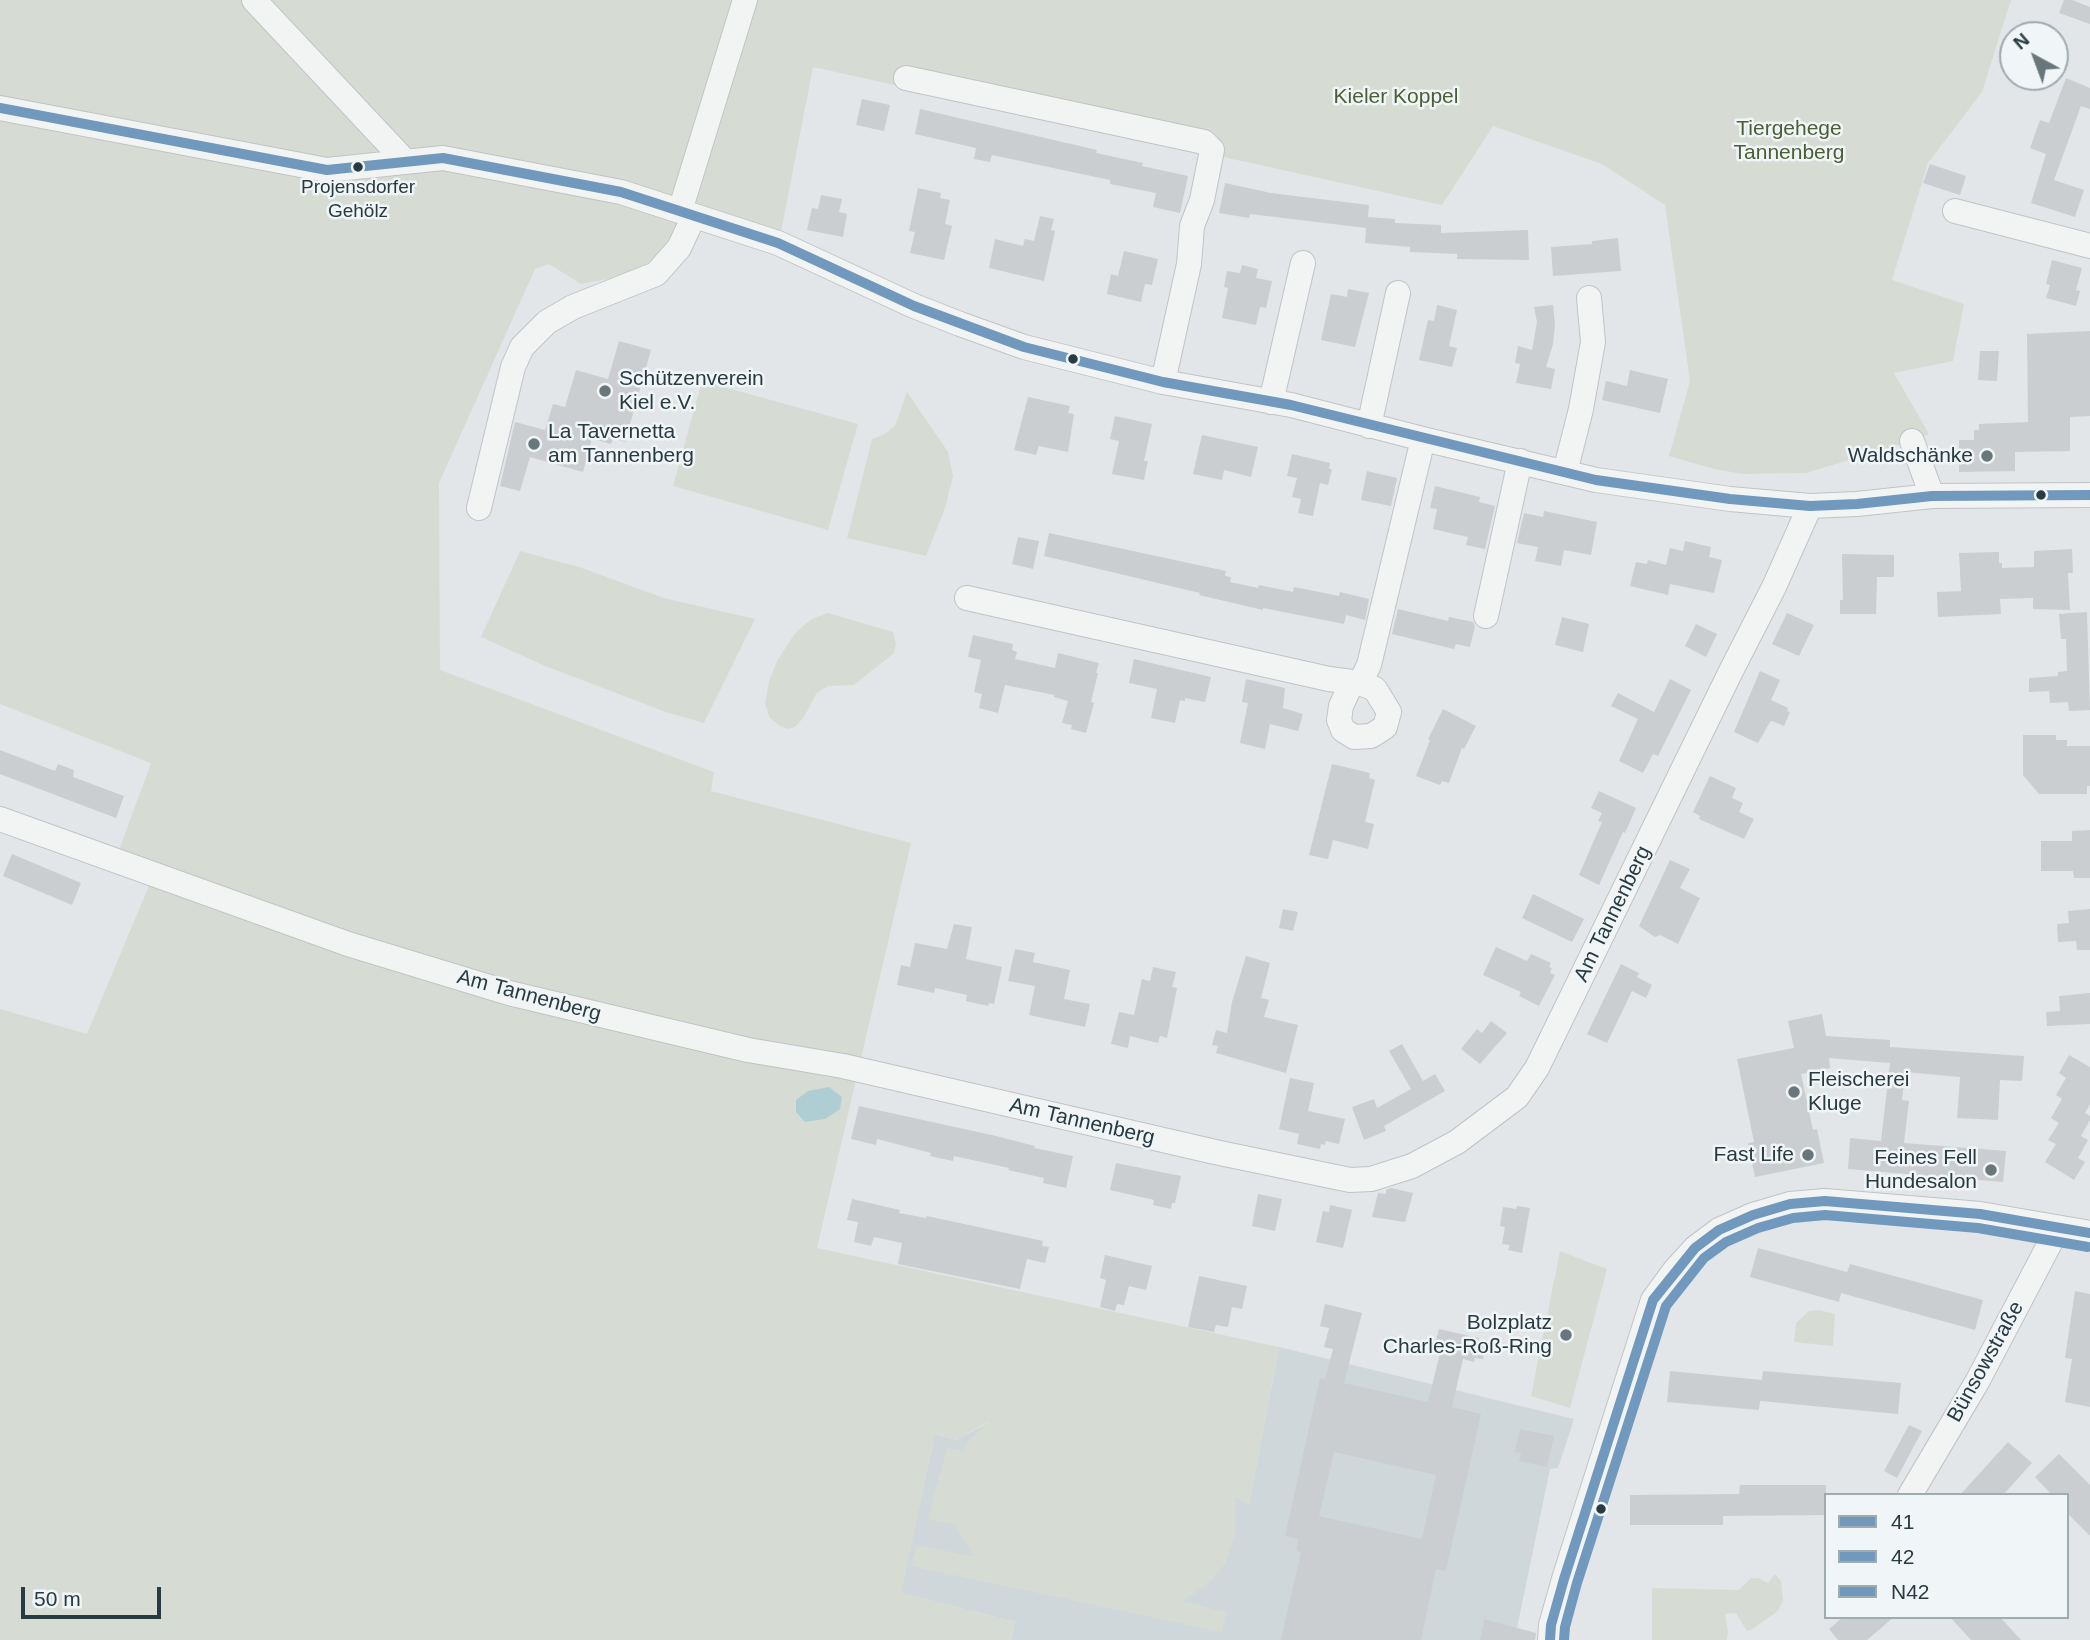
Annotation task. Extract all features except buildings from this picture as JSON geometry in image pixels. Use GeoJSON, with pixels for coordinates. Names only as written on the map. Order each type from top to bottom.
{"type":"FeatureCollection","features":[{"type":"Feature","properties":{"kind":"street"},"geometry":{"type":"LineString","coordinates":[[254,0],[405,161]]}},
{"type":"Feature","properties":{"kind":"street"},"geometry":{"type":"LineString","coordinates":[[479,508],[513,367],[522,347],[547,322],[573,307],[656,274],[679,248],[745,0]]}},
{"type":"Feature","properties":{"kind":"street"},"geometry":{"type":"LineString","coordinates":[[906,78],[1204,142],[1212,150],[1202,200],[1192,226],[1189,264],[1163,382]]}},
{"type":"Feature","properties":{"kind":"street"},"geometry":{"type":"LineString","coordinates":[[0,108],[327,170],[443,158],[621,192],[779,243],[960,324],[1024,346],[1163,382],[1271,402],[1596,480],[1730,499],[1810,506],[1932,496],[2090,495]]}},
{"type":"Feature","properties":{"kind":"street"},"geometry":{"type":"LineString","coordinates":[[1955,211],[2090,246]]}},
{"type":"Feature","properties":{"kind":"street"},"geometry":{"type":"LineString","coordinates":[[1271,402],[1303,263]]}},
{"type":"Feature","properties":{"kind":"street"},"geometry":{"type":"LineString","coordinates":[[1369,426],[1398,293]]}},
{"type":"Feature","properties":{"kind":"street"},"geometry":{"type":"LineString","coordinates":[[1565,472],[1581,409],[1593,342],[1589,298]]}},
{"type":"Feature","properties":{"kind":"street"},"geometry":{"type":"LineString","coordinates":[[967,598],[1356,683],[1369,664],[1423,439]]}},
{"type":"Feature","properties":{"kind":"street"},"geometry":{"type":"LineString","coordinates":[[1912,442],[1932,496]]}},
{"type":"Feature","properties":{"kind":"street"},"geometry":{"type":"LineString","coordinates":[[1486,616],[1520,461]]}},
{"type":"Feature","properties":{"kind":"street","name":"Am Tannenberg"},"geometry":{"type":"LineString","coordinates":[[0,819],[348,944],[509,993],[748,1050],[843,1066],[1203,1149],[1349,1180],[1371,1179],[1412,1166],[1457,1142],[1517,1097],[1537,1068],[1774,587],[1810,506]]}},
{"type":"Feature","properties":{"kind":"street"},"geometry":{"type":"LineString","coordinates":[[1550,1640],[1551,1625],[1564,1579],[1653,1300],[1695,1248],[1719,1230],[1752,1215],[1790,1204],[1825,1201],[1970,1213],[2090,1233]]}},
{"type":"Feature","properties":{"kind":"street","name":"Bünsowstraße"},"geometry":{"type":"LineString","coordinates":[[1911,1493],[1977,1382],[2058,1228]]}},
{"type":"Feature","properties":{"kind":"shaded area"},"geometry":{"type":"Polygon","coordinates":[[[1279,1347],[1574,1419],[1558,1468],[1550,1469],[1517,1628],[1527,1640],[1011,1640],[1015,1622],[900,1593],[935,1434],[956,1440],[1009,1412],[1176,1431],[1249,1505],[1279,1347]]]}},
{"type":"Feature","properties":{"kind":"green space","name":"Projensdorfer Gehölz"},"geometry":{"type":"Polygon","coordinates":[[[0,0],[2011,0],[2004,21],[1999,21],[1999,38],[1982,92],[1928,163],[1892,280],[1964,304],[1953,361],[1894,373],[1929,434],[1806,473],[1743,474],[1669,456],[1690,381],[1665,205],[1602,164],[1493,126],[1442,205],[813,67],[781,232],[693,203],[665,250],[648,263],[632,270],[612,278],[581,284],[549,264],[535,269],[439,483],[440,670],[714,772],[711,791],[911,843],[817,1248],[1279,1347],[1249,1506],[1235,1497],[1235,1535],[1225,1564],[1208,1584],[1182,1601],[1226,1612],[1222,1632],[911,1566],[917,1545],[974,1557],[955,1525],[928,1519],[947,1448],[962,1451],[971,1438],[990,1421],[956,1440],[935,1434],[901,1593],[1015,1622],[1011,1640],[0,1640],[0,1009],[87,1034],[153,876],[115,861],[151,763],[0,704],[0,0]]]}},
{"type":"Feature","properties":{"kind":"green space"},"geometry":{"type":"Polygon","coordinates":[[[702,381],[858,424],[828,530],[673,486],[702,381]]]}},
{"type":"Feature","properties":{"kind":"green space"},"geometry":{"type":"Polygon","coordinates":[[[907,392],[948,452],[953,476],[945,508],[926,556],[847,538],[872,439],[895,426],[907,392]]]}},
{"type":"Feature","properties":{"kind":"green space"},"geometry":{"type":"Polygon","coordinates":[[[520,551],[579,567],[664,598],[755,619],[704,723],[666,712],[545,666],[481,637],[520,551]]]}},
{"type":"Feature","properties":{"kind":"green space"},"geometry":{"type":"Polygon","coordinates":[[[828,613],[893,632],[896,643],[894,653],[854,685],[829,686],[821,690],[795,727],[788,729],[780,726],[770,718],[765,704],[769,681],[778,659],[803,626],[828,613]]]}},
{"type":"Feature","properties":{"kind":"green space","name":"Bolzplatz Charles-Roß-Ring"},"geometry":{"type":"Polygon","coordinates":[[[1560,1251],[1607,1269],[1570,1408],[1531,1396],[1560,1251]]]}},
{"type":"Feature","properties":{"kind":"green space"},"geometry":{"type":"Polygon","coordinates":[[[1819,1310],[1835,1314],[1833,1346],[1794,1342],[1796,1323],[1809,1311],[1819,1310]]]}},
{"type":"Feature","properties":{"kind":"green space"},"geometry":{"type":"Polygon","coordinates":[[[1775,1574],[1781,1581],[1783,1601],[1778,1611],[1751,1630],[1747,1631],[1736,1613],[1725,1614],[1727,1640],[1652,1640],[1652,1588],[1739,1590],[1751,1578],[1768,1583],[1775,1574]]]}},
{"type":"Feature","properties":{"kind":"water"},"geometry":{"type":"Polygon","coordinates":[[[829,1087],[842,1097],[840,1109],[825,1119],[805,1122],[796,1112],[796,1100],[808,1091],[829,1087]]]}},
{"type":"Feature","properties":{"kind":"transit line","name":"41"},"geometry":{"type":"LineString","coordinates":[[0,108],[327,170],[443,158],[621,192],[778,243],[914,306],[1024,347],[1163,382],[1291,405],[1596,480],[1730,499],[1810,506],[1932,496],[2090,495]]}},
{"type":"Feature","properties":{"kind":"transit line","name":"42"},"geometry":{"type":"LineString","coordinates":[[1550,1640],[1551,1625],[1564,1579],[1653,1300],[1695,1248],[1719,1230],[1753,1215],[1790,1204],[1825,1201],[1980,1214],[2090,1233]]}},
{"type":"Feature","properties":{"kind":"transit line","name":"N42"},"geometry":{"type":"LineString","coordinates":[[1564,1640],[1577,1583],[1666,1306],[1704,1258],[1726,1242],[1758,1228],[1793,1218],[1825,1215],[1978,1228],[2088,1247]]}},
{"type":"Feature","properties":{"kind":"place","name":"Projensdorfer Gehölz"},"geometry":{"type":"Point","coordinates":[358,167]}},
{"type":"Feature","properties":{"kind":"place","name":"Schützenverein Kiel e.V."},"geometry":{"type":"Point","coordinates":[605,391]}},
{"type":"Feature","properties":{"kind":"place","name":"La Tavernetta am Tannenberg"},"geometry":{"type":"Point","coordinates":[534,444]}},
{"type":"Feature","properties":{"kind":"place","name":"Waldschänke"},"geometry":{"type":"Point","coordinates":[1987,456]}},
{"type":"Feature","properties":{"kind":"place","name":"Fleischerei Kluge"},"geometry":{"type":"Point","coordinates":[1794,1092]}},
{"type":"Feature","properties":{"kind":"place","name":"Fast Life"},"geometry":{"type":"Point","coordinates":[1808,1155]}},
{"type":"Feature","properties":{"kind":"place","name":"Feines Fell Hundesalon"},"geometry":{"type":"Point","coordinates":[1991,1170]}},
{"type":"Feature","properties":{"kind":"place","name":"Bolzplatz Charles-Roß-Ring"},"geometry":{"type":"Point","coordinates":[1566,1335]}},
{"type":"Feature","properties":{"kind":"park label","name":"Kieler Koppel"},"geometry":{"type":"Point","coordinates":[1396,97]}},
{"type":"Feature","properties":{"kind":"park label","name":"Tiergehege Tannenberg"},"geometry":{"type":"Point","coordinates":[1789,141]}}]}
